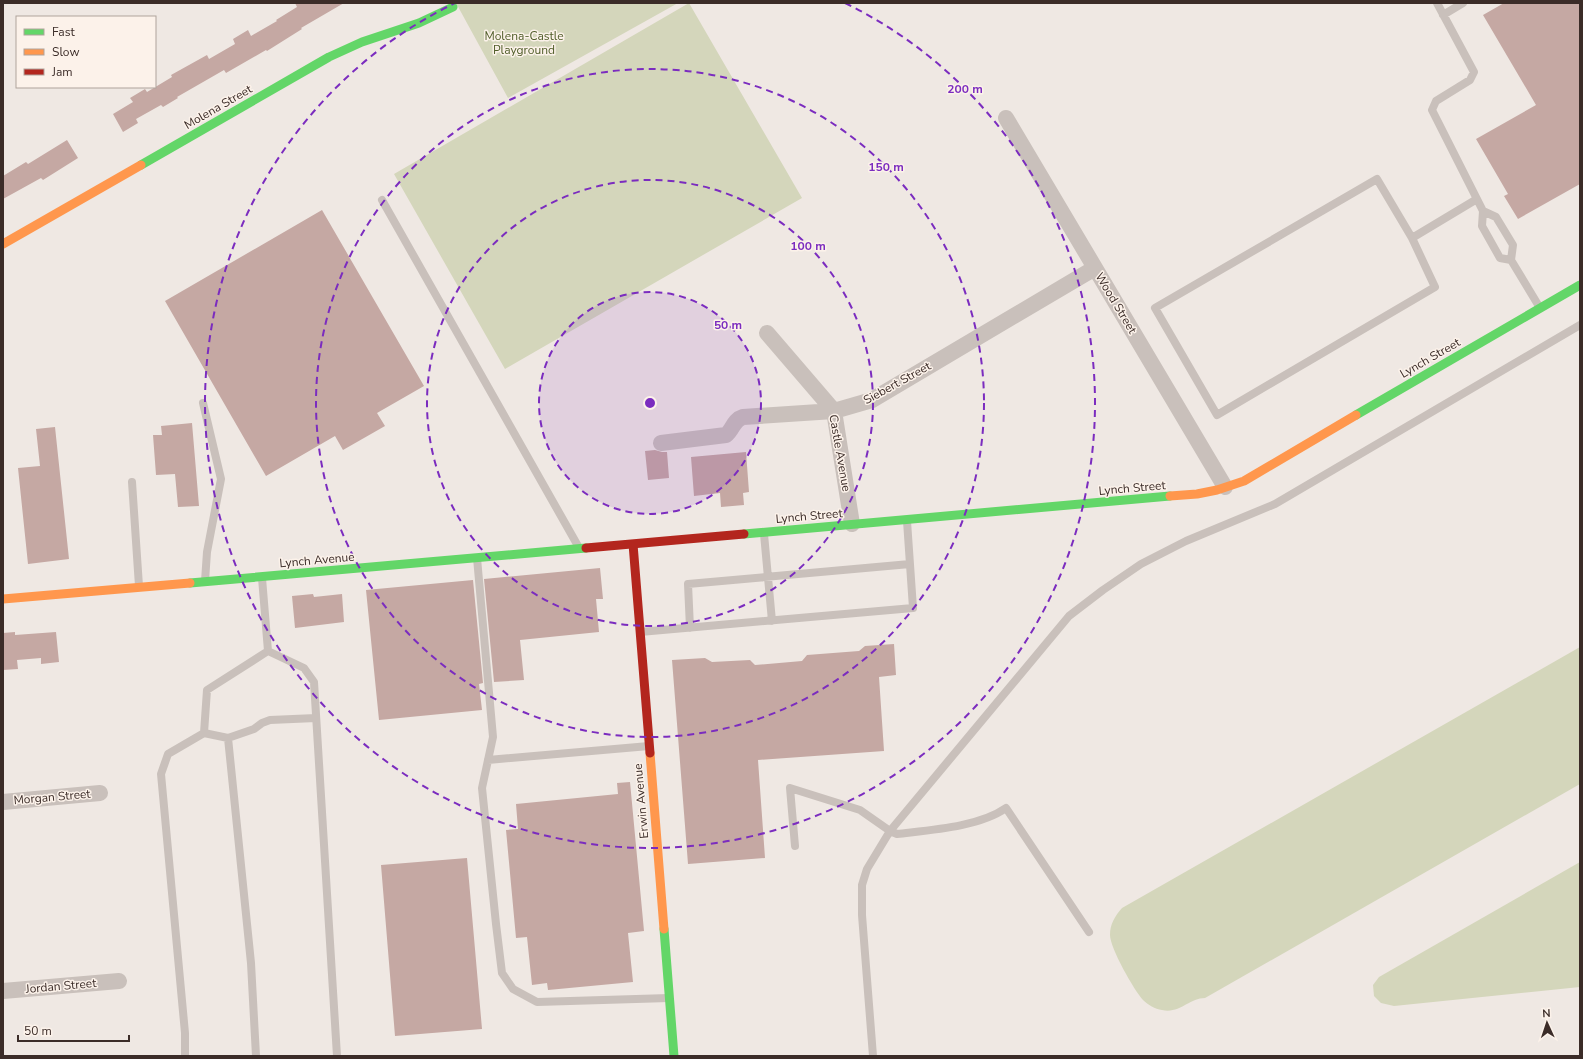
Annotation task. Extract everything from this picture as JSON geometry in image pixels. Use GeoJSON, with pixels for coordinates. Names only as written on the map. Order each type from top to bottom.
{"type":"FeatureCollection","features":[{"type":"Feature","properties":{"kind":"street","name":"Molena Street"},"geometry":{"type":"LineString","coordinates":[[3,244],[330,57],[362,42],[419,23],[453,7]]}},
{"type":"Feature","properties":{"kind":"street","name":"Wood Street"},"geometry":{"type":"LineString","coordinates":[[1006,118],[1225,487]]}},
{"type":"Feature","properties":{"kind":"street","name":"Siebert Street"},"geometry":{"type":"LineString","coordinates":[[661,443],[726,435],[730,432],[735,422],[743,417],[834,411],[872,400],[1095,268]]}},
{"type":"Feature","properties":{"kind":"street","name":"Lynch Street"},"geometry":{"type":"LineString","coordinates":[[633,544],[1197,494],[1225,487],[1244,480],[1580,285]]}},
{"type":"Feature","properties":{"kind":"street","name":"Castle Avenue"},"geometry":{"type":"LineString","coordinates":[[767,333],[834,411],[852,524]]}},
{"type":"Feature","properties":{"kind":"street","name":"Lynch Avenue"},"geometry":{"type":"LineString","coordinates":[[3,599],[633,544]]}},
{"type":"Feature","properties":{"kind":"street","name":"Erwin Avenue"},"geometry":{"type":"LineString","coordinates":[[633,544],[674,1056]]}},
{"type":"Feature","properties":{"kind":"street","name":"Morgan Street"},"geometry":{"type":"LineString","coordinates":[[3,802],[100,793]]}},
{"type":"Feature","properties":{"kind":"street","name":"Jordan Street"},"geometry":{"type":"LineString","coordinates":[[3,991],[118,981]]}},
{"type":"Feature","properties":{"kind":"lane"},"geometry":{"type":"LineString","coordinates":[[1436,3],[1474,72],[1470,80],[1436,101],[1432,110],[1483,211],[1482,226],[1500,258],[1511,260]]}},
{"type":"Feature","properties":{"kind":"lane"},"geometry":{"type":"LineString","coordinates":[[1443,14],[1463,3]]}},
{"type":"Feature","properties":{"kind":"lane"},"geometry":{"type":"LineString","coordinates":[[1377,179],[1412,238],[1435,287],[1217,415],[1155,308],[1377,179]]}},
{"type":"Feature","properties":{"kind":"lane"},"geometry":{"type":"LineString","coordinates":[[1412,238],[1477,199]]}},
{"type":"Feature","properties":{"kind":"lane"},"geometry":{"type":"LineString","coordinates":[[382,200],[580,548]]}},
{"type":"Feature","properties":{"kind":"lane"},"geometry":{"type":"LineString","coordinates":[[1483,211],[1496,217],[1513,245],[1511,260],[1540,308]]}},
{"type":"Feature","properties":{"kind":"lane"},"geometry":{"type":"LineString","coordinates":[[872,1056],[862,915],[862,885],[867,869],[890,831],[1069,616],[1141,564],[1186,540],[1275,504],[1580,325]]}},
{"type":"Feature","properties":{"kind":"lane"},"geometry":{"type":"LineString","coordinates":[[203,403],[221,479],[207,552],[204,582]]}},
{"type":"Feature","properties":{"kind":"lane"},"geometry":{"type":"LineString","coordinates":[[132,482],[139,587]]}},
{"type":"Feature","properties":{"kind":"lane"},"geometry":{"type":"LineString","coordinates":[[640,632],[913,608],[907,519]]}},
{"type":"Feature","properties":{"kind":"lane"},"geometry":{"type":"LineString","coordinates":[[764,532],[772,621]]}},
{"type":"Feature","properties":{"kind":"lane"},"geometry":{"type":"LineString","coordinates":[[477,557],[493,737],[482,788],[502,973],[513,989],[537,1002],[669,998]]}},
{"type":"Feature","properties":{"kind":"lane"},"geometry":{"type":"LineString","coordinates":[[690,628],[688,584],[910,564]]}},
{"type":"Feature","properties":{"kind":"lane"},"geometry":{"type":"LineString","coordinates":[[262,577],[268,651]]}},
{"type":"Feature","properties":{"kind":"lane"},"geometry":{"type":"LineString","coordinates":[[268,651],[304,668],[314,682],[337,1056]]}},
{"type":"Feature","properties":{"kind":"lane"},"geometry":{"type":"LineString","coordinates":[[204,733],[207,690],[268,651]]}},
{"type":"Feature","properties":{"kind":"lane"},"geometry":{"type":"LineString","coordinates":[[185,1056],[185,1033],[161,774],[168,754],[204,733],[228,738],[254,729],[262,723],[270,720],[316,718]]}},
{"type":"Feature","properties":{"kind":"lane"},"geometry":{"type":"LineString","coordinates":[[228,738],[251,963],[256,1056]]}},
{"type":"Feature","properties":{"kind":"lane"},"geometry":{"type":"LineString","coordinates":[[488,760],[649,746]]}},
{"type":"Feature","properties":{"kind":"lane"},"geometry":{"type":"LineString","coordinates":[[795,846],[790,788],[860,810],[890,831],[897,834],[947,828],[985,818],[999,813],[1006,808],[1089,932]]}},
{"type":"Feature","properties":{"kind":"green space","name":"Molena-Castle Playground"},"geometry":{"type":"Polygon","coordinates":[[[456,3],[678,3],[508,98],[456,3]]]}},
{"type":"Feature","properties":{"kind":"green space"},"geometry":{"type":"Polygon","coordinates":[[[689,3],[802,198],[505,369],[394,174],[689,3]]]}},
{"type":"Feature","properties":{"kind":"green space"},"geometry":{"type":"Polygon","coordinates":[[[1580,647],[1580,784],[1205,998],[1194,1000],[1179,1008],[1168,1011],[1154,1008],[1143,1000],[1123,969],[1111,941],[1110,931],[1112,924],[1122,908],[1580,647]]]}},
{"type":"Feature","properties":{"kind":"green space"},"geometry":{"type":"Polygon","coordinates":[[[1580,862],[1580,987],[1394,1006],[1381,1003],[1374,996],[1373,985],[1379,977],[1580,862]]]}},
{"type":"Feature","properties":{"kind":"building"},"geometry":{"type":"Polygon","coordinates":[[[295,3],[344,3],[301,28],[302,29],[267,51],[266,50],[226,73],[224,70],[177,97],[178,98],[163,107],[161,105],[136,119],[138,123],[123,132],[113,114],[133,102],[130,98],[145,89],[147,92],[156,88],[172,77],[171,75],[207,55],[209,59],[235,44],[233,39],[248,30],[251,36],[297,7],[295,3]]]}},
{"type":"Feature","properties":{"kind":"building"},"geometry":{"type":"Polygon","coordinates":[[[1504,3],[1580,3],[1580,184],[1518,219],[1504,196],[1508,194],[1476,139],[1536,105],[1483,15],[1504,3]]]}},
{"type":"Feature","properties":{"kind":"building"},"geometry":{"type":"Polygon","coordinates":[[[67,140],[78,158],[43,180],[41,178],[3,199],[3,176],[26,162],[28,164],[67,140]]]}},
{"type":"Feature","properties":{"kind":"building"},"geometry":{"type":"Polygon","coordinates":[[[322,210],[424,386],[377,413],[385,426],[343,450],[335,436],[266,476],[165,301],[322,210]]]}},
{"type":"Feature","properties":{"kind":"building"},"geometry":{"type":"Polygon","coordinates":[[[192,423],[199,506],[178,507],[175,474],[156,475],[153,435],[162,435],[161,426],[192,423]]]}},
{"type":"Feature","properties":{"kind":"building"},"geometry":{"type":"Polygon","coordinates":[[[55,427],[69,559],[28,564],[18,468],[40,466],[36,429],[55,427]]]}},
{"type":"Feature","properties":{"kind":"building"},"geometry":{"type":"Polygon","coordinates":[[[655,450],[667,452],[669,478],[648,480],[645,451],[655,450]]]}},
{"type":"Feature","properties":{"kind":"building"},"geometry":{"type":"Polygon","coordinates":[[[746,452],[749,492],[743,493],[744,505],[721,507],[720,493],[694,496],[691,457],[746,452]]]}},
{"type":"Feature","properties":{"kind":"building"},"geometry":{"type":"Polygon","coordinates":[[[600,568],[603,599],[596,599],[599,632],[520,640],[524,680],[494,682],[484,579],[600,568]]]}},
{"type":"Feature","properties":{"kind":"building"},"geometry":{"type":"Polygon","coordinates":[[[473,580],[483,683],[479,684],[482,710],[379,720],[366,590],[473,580]]]}},
{"type":"Feature","properties":{"kind":"building"},"geometry":{"type":"Polygon","coordinates":[[[313,594],[314,597],[342,594],[344,622],[295,628],[292,596],[313,594]]]}},
{"type":"Feature","properties":{"kind":"building"},"geometry":{"type":"Polygon","coordinates":[[[15,632],[15,635],[56,632],[59,662],[41,664],[41,658],[17,660],[18,669],[3,670],[3,633],[15,632]]]}},
{"type":"Feature","properties":{"kind":"building"},"geometry":{"type":"Polygon","coordinates":[[[894,644],[896,675],[879,677],[884,751],[758,760],[765,858],[688,864],[672,660],[705,658],[712,662],[750,660],[755,665],[802,661],[807,655],[859,651],[865,646],[894,644]]]}},
{"type":"Feature","properties":{"kind":"building"},"geometry":{"type":"Polygon","coordinates":[[[630,782],[644,931],[628,933],[633,982],[548,990],[547,983],[532,985],[527,937],[516,938],[506,830],[518,829],[516,804],[618,794],[617,783],[630,782]]]}},
{"type":"Feature","properties":{"kind":"building"},"geometry":{"type":"Polygon","coordinates":[[[467,858],[482,1029],[395,1036],[381,865],[467,858]]]}},
{"type":"Feature","properties":{"kind":"traffic: fast"},"geometry":{"type":"LineString","coordinates":[[141,165],[329,57],[362,42],[419,23],[453,7]]}},
{"type":"Feature","properties":{"kind":"traffic: fast"},"geometry":{"type":"LineString","coordinates":[[1356,415],[1580,285]]}},
{"type":"Feature","properties":{"kind":"traffic: fast"},"geometry":{"type":"LineString","coordinates":[[744,534],[1170,496]]}},
{"type":"Feature","properties":{"kind":"traffic: fast"},"geometry":{"type":"LineString","coordinates":[[190,583],[586,548]]}},
{"type":"Feature","properties":{"kind":"traffic: fast"},"geometry":{"type":"LineString","coordinates":[[664,929],[674,1056]]}},
{"type":"Feature","properties":{"kind":"traffic: slow"},"geometry":{"type":"LineString","coordinates":[[3,244],[141,165]]}},
{"type":"Feature","properties":{"kind":"traffic: slow"},"geometry":{"type":"LineString","coordinates":[[1170,496],[1197,494],[1217,490],[1244,481],[1356,415]]}},
{"type":"Feature","properties":{"kind":"traffic: slow"},"geometry":{"type":"LineString","coordinates":[[3,599],[190,583]]}},
{"type":"Feature","properties":{"kind":"traffic: slow"},"geometry":{"type":"LineString","coordinates":[[650,753],[664,929]]}},
{"type":"Feature","properties":{"kind":"traffic: jam"},"geometry":{"type":"LineString","coordinates":[[586,548],[744,534]]}},
{"type":"Feature","properties":{"kind":"traffic: jam"},"geometry":{"type":"LineString","coordinates":[[633,544],[650,753]]}}]}
